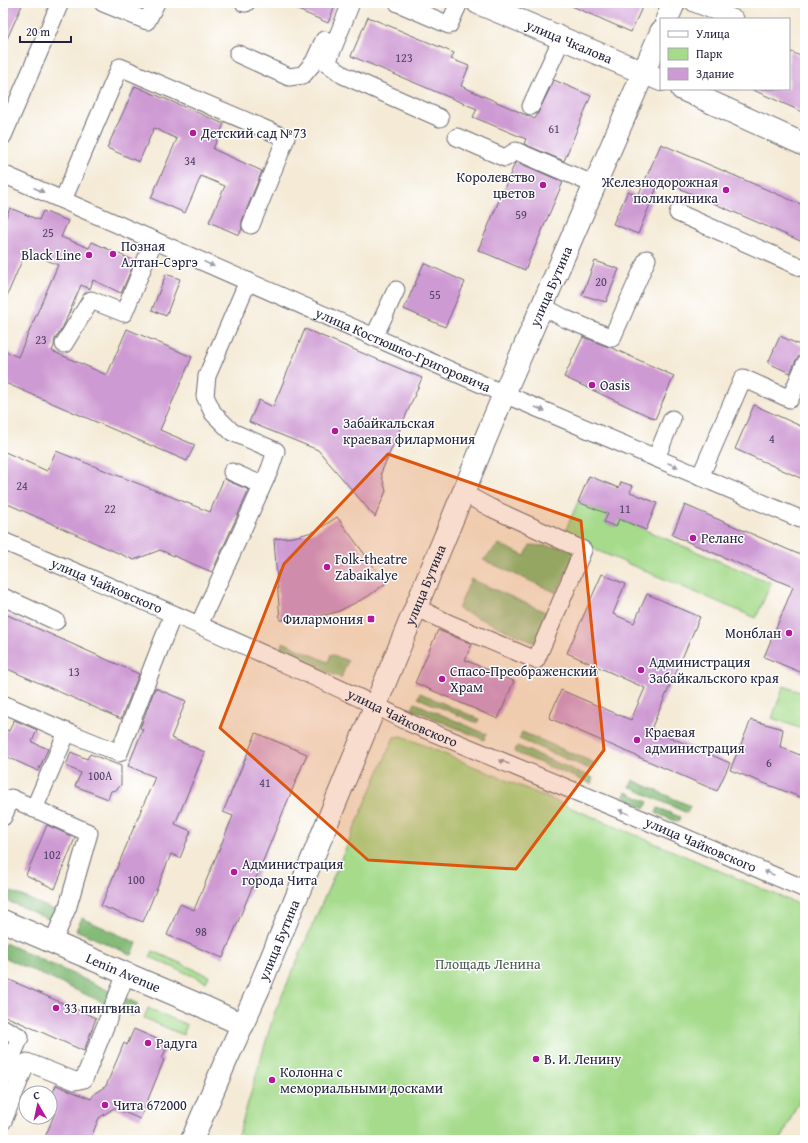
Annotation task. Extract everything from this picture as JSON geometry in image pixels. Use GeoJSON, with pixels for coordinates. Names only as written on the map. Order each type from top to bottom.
{"type":"FeatureCollection","features":[{"type":"Feature","properties":{"kind":"main road","name":"улица Чкалова"},"geometry":{"type":"LineString","coordinates":[[478,3],[652,76]]}},
{"type":"Feature","properties":{"kind":"main road"},"geometry":{"type":"LineString","coordinates":[[667,18],[674,3]]}},
{"type":"Feature","properties":{"kind":"main road","name":"улица Бутина"},"geometry":{"type":"LineString","coordinates":[[192,1140],[259,988],[504,394],[542,306],[595,185],[652,76],[660,37]]}},
{"type":"Feature","properties":{"kind":"main road"},"geometry":{"type":"LineString","coordinates":[[684,90],[805,145]]}},
{"type":"Feature","properties":{"kind":"main road","name":"Lenin Avenue"},"geometry":{"type":"LineString","coordinates":[[3,921],[243,1025]]}},
{"type":"Feature","properties":{"kind":"street"},"geometry":{"type":"LineString","coordinates":[[3,136],[60,3]]}},
{"type":"Feature","properties":{"kind":"street"},"geometry":{"type":"LineString","coordinates":[[103,3],[147,21],[156,3]]}},
{"type":"Feature","properties":{"kind":"street"},"geometry":{"type":"LineString","coordinates":[[238,54],[289,77],[303,75],[314,62],[340,3]]}},
{"type":"Feature","properties":{"kind":"street"},"geometry":{"type":"LineString","coordinates":[[351,3],[326,63],[343,75],[440,118]]}},
{"type":"Feature","properties":{"kind":"street"},"geometry":{"type":"LineString","coordinates":[[398,3],[449,25],[459,3]]}},
{"type":"Feature","properties":{"kind":"street"},"geometry":{"type":"LineString","coordinates":[[694,3],[732,18]]}},
{"type":"Feature","properties":{"kind":"street"},"geometry":{"type":"LineString","coordinates":[[531,106],[562,38]]}},
{"type":"Feature","properties":{"kind":"street"},"geometry":{"type":"LineString","coordinates":[[63,200],[120,67],[286,138],[251,225]]}},
{"type":"Feature","properties":{"kind":"street"},"geometry":{"type":"LineString","coordinates":[[457,137],[505,158],[516,151],[595,185]]}},
{"type":"Feature","properties":{"kind":"street","name":"улица Костюшко-Григоровича"},"geometry":{"type":"LineString","coordinates":[[3,174],[504,394],[805,521]]}},
{"type":"Feature","properties":{"kind":"street"},"geometry":{"type":"LineString","coordinates":[[678,213],[805,269]]}},
{"type":"Feature","properties":{"kind":"street"},"geometry":{"type":"LineString","coordinates":[[64,344],[91,300],[124,313],[154,240]]}},
{"type":"Feature","properties":{"kind":"street"},"geometry":{"type":"LineString","coordinates":[[542,306],[566,319],[612,338],[646,259]]}},
{"type":"Feature","properties":{"kind":"street"},"geometry":{"type":"LineString","coordinates":[[199,625],[270,469],[276,451],[232,432],[213,413],[205,396],[207,376],[248,281]]}},
{"type":"Feature","properties":{"kind":"street"},"geometry":{"type":"LineString","coordinates":[[374,337],[396,290]]}},
{"type":"Feature","properties":{"kind":"street"},"geometry":{"type":"LineString","coordinates":[[700,477],[743,378],[790,399],[805,364]]}},
{"type":"Feature","properties":{"kind":"street"},"geometry":{"type":"LineString","coordinates":[[656,458],[672,419]]}},
{"type":"Feature","properties":{"kind":"street"},"geometry":{"type":"LineString","coordinates":[[232,472],[262,485]]}},
{"type":"Feature","properties":{"kind":"street"},"geometry":{"type":"LineString","coordinates":[[416,607],[448,623],[536,660],[583,550],[491,508],[463,493]]}},
{"type":"Feature","properties":{"kind":"street","name":"улица Чайковского"},"geometry":{"type":"LineString","coordinates":[[3,541],[199,625],[376,705],[412,724],[649,822],[805,889]]}},
{"type":"Feature","properties":{"kind":"street"},"geometry":{"type":"LineString","coordinates":[[3,597],[56,621]]}},
{"type":"Feature","properties":{"kind":"street"},"geometry":{"type":"LineString","coordinates":[[3,704],[119,753],[173,614]]}},
{"type":"Feature","properties":{"kind":"street"},"geometry":{"type":"LineString","coordinates":[[34,809],[67,732]]}},
{"type":"Feature","properties":{"kind":"street"},"geometry":{"type":"LineString","coordinates":[[3,817],[7,796],[89,833],[68,906],[53,942]]}},
{"type":"Feature","properties":{"kind":"street"},"geometry":{"type":"LineString","coordinates":[[3,1121],[27,1062],[75,1081],[84,1079],[126,974]]}},
{"type":"Feature","properties":{"kind":"street"},"geometry":{"type":"LineString","coordinates":[[3,1028],[20,1037],[3,1078]]}},
{"type":"Feature","properties":{"kind":"highlighted area"},"geometry":{"type":"Polygon","coordinates":[[[388,454],[581,521],[604,750],[516,869],[368,860],[220,728],[284,564],[388,454]]]}},
{"type":"Feature","properties":{"kind":"green space"},"geometry":{"type":"Polygon","coordinates":[[[578,502],[608,514],[605,523],[616,527],[619,519],[771,583],[756,618],[563,536],[578,502]]]}},
{"type":"Feature","properties":{"kind":"green space"},"geometry":{"type":"Polygon","coordinates":[[[499,544],[525,556],[530,545],[562,547],[575,553],[557,593],[483,560],[499,544]]]}},
{"type":"Feature","properties":{"kind":"green space"},"geometry":{"type":"Polygon","coordinates":[[[471,579],[548,613],[535,643],[458,609],[471,579]]]}},
{"type":"Feature","properties":{"kind":"green space"},"geometry":{"type":"Polygon","coordinates":[[[283,642],[328,662],[331,654],[348,661],[341,678],[279,651],[283,642]]]}},
{"type":"Feature","properties":{"kind":"green space"},"geometry":{"type":"Polygon","coordinates":[[[784,686],[805,694],[805,730],[772,718],[784,686]]]}},
{"type":"Feature","properties":{"kind":"green space"},"geometry":{"type":"Polygon","coordinates":[[[420,693],[479,719],[477,723],[418,698],[420,693]]]}},
{"type":"Feature","properties":{"kind":"green space"},"geometry":{"type":"Polygon","coordinates":[[[415,703],[486,734],[484,740],[412,709],[415,703]]]}},
{"type":"Feature","properties":{"kind":"green space"},"geometry":{"type":"Polygon","coordinates":[[[522,732],[595,763],[592,770],[519,739],[522,732]]]}},
{"type":"Feature","properties":{"kind":"green space","name":"Площадь Ленина"},"geometry":{"type":"Polygon","coordinates":[[[402,736],[805,907],[805,1087],[781,1140],[237,1140],[274,1014],[394,737],[402,736]]]}},
{"type":"Feature","properties":{"kind":"green space"},"geometry":{"type":"Polygon","coordinates":[[[517,746],[593,778],[591,784],[514,752],[517,746]]]}},
{"type":"Feature","properties":{"kind":"green space"},"geometry":{"type":"Polygon","coordinates":[[[633,780],[690,806],[687,813],[630,787],[633,780]]]}},
{"type":"Feature","properties":{"kind":"green space"},"geometry":{"type":"Polygon","coordinates":[[[626,792],[648,802],[645,808],[623,797],[626,792]]]}},
{"type":"Feature","properties":{"kind":"green space"},"geometry":{"type":"Polygon","coordinates":[[[658,808],[680,817],[678,822],[656,813],[658,808]]]}},
{"type":"Feature","properties":{"kind":"green space"},"geometry":{"type":"Polygon","coordinates":[[[3,888],[57,911],[53,921],[3,899],[3,888]]]}},
{"type":"Feature","properties":{"kind":"green space"},"geometry":{"type":"Polygon","coordinates":[[[82,918],[137,943],[132,955],[76,930],[82,918]]]}},
{"type":"Feature","properties":{"kind":"green space"},"geometry":{"type":"Polygon","coordinates":[[[5,943],[138,1004],[133,1016],[3,957],[3,948],[5,943]]]}},
{"type":"Feature","properties":{"kind":"green space"},"geometry":{"type":"Polygon","coordinates":[[[153,951],[209,976],[206,982],[150,957],[153,951]]]}},
{"type":"Feature","properties":{"kind":"green space"},"geometry":{"type":"Polygon","coordinates":[[[148,1008],[187,1025],[183,1035],[144,1018],[148,1008]]]}},
{"type":"Feature","properties":{"kind":"building"},"geometry":{"type":"Polygon","coordinates":[[[3,3],[23,3],[3,48],[3,3]]]}},
{"type":"Feature","properties":{"kind":"building"},"geometry":{"type":"Polygon","coordinates":[[[282,3],[336,3],[328,23],[282,3]]]}},
{"type":"Feature","properties":{"kind":"building"},"geometry":{"type":"Polygon","coordinates":[[[565,3],[644,3],[631,32],[565,3]]]}},
{"type":"Feature","properties":{"kind":"building"},"geometry":{"type":"Polygon","coordinates":[[[368,17],[454,53],[451,59],[469,66],[461,86],[535,119],[554,80],[591,96],[564,161],[524,144],[526,139],[473,117],[477,109],[351,56],[368,17]]]}},
{"type":"Feature","properties":{"kind":"building"},"geometry":{"type":"Polygon","coordinates":[[[790,51],[805,58],[805,113],[753,90],[790,90],[790,51]]]}},
{"type":"Feature","properties":{"kind":"building"},"geometry":{"type":"Polygon","coordinates":[[[135,86],[224,124],[213,149],[262,171],[242,221],[242,229],[239,235],[209,222],[225,186],[201,176],[185,213],[151,198],[177,139],[154,128],[139,162],[107,148],[135,86]]]}},
{"type":"Feature","properties":{"kind":"building","name":"Железнодорожная поликлиника"},"geometry":{"type":"Polygon","coordinates":[[[661,144],[805,206],[805,243],[660,180],[638,234],[613,224],[628,191],[638,196],[661,144]]]}},
{"type":"Feature","properties":{"kind":"building"},"geometry":{"type":"Polygon","coordinates":[[[517,162],[563,182],[525,270],[478,250],[515,163],[517,162]]]}},
{"type":"Feature","properties":{"kind":"building"},"geometry":{"type":"Polygon","coordinates":[[[10,208],[39,220],[43,211],[68,221],[61,237],[89,248],[92,242],[135,261],[121,293],[93,280],[90,289],[81,285],[63,327],[55,339],[52,351],[107,375],[127,329],[192,357],[160,430],[195,445],[187,461],[3,382],[3,350],[18,357],[58,265],[26,251],[3,305],[3,224],[10,208]]]}},
{"type":"Feature","properties":{"kind":"building"},"geometry":{"type":"Polygon","coordinates":[[[595,261],[619,269],[606,302],[582,295],[595,261]]]}},
{"type":"Feature","properties":{"kind":"building"},"geometry":{"type":"Polygon","coordinates":[[[424,263],[465,282],[445,327],[404,309],[424,263]]]}},
{"type":"Feature","properties":{"kind":"building"},"geometry":{"type":"Polygon","coordinates":[[[166,274],[180,279],[166,316],[152,310],[166,274]]]}},
{"type":"Feature","properties":{"kind":"building","name":"Забайкальская краевая филармония"},"geometry":{"type":"Polygon","coordinates":[[[305,329],[422,378],[381,473],[386,491],[375,517],[318,450],[249,422],[259,400],[273,407],[305,329]]]}},
{"type":"Feature","properties":{"kind":"building"},"geometry":{"type":"Polygon","coordinates":[[[780,336],[804,347],[790,373],[768,363],[780,336]]]}},
{"type":"Feature","properties":{"kind":"building"},"geometry":{"type":"Polygon","coordinates":[[[583,337],[612,348],[674,376],[655,419],[564,377],[583,337]]]}},
{"type":"Feature","properties":{"kind":"building"},"geometry":{"type":"Polygon","coordinates":[[[754,405],[805,428],[805,480],[735,449],[754,405]]]}},
{"type":"Feature","properties":{"kind":"building"},"geometry":{"type":"Polygon","coordinates":[[[3,451],[47,471],[56,451],[210,512],[224,478],[249,490],[212,572],[160,550],[134,560],[3,502],[3,451]]]}},
{"type":"Feature","properties":{"kind":"building"},"geometry":{"type":"Polygon","coordinates":[[[589,476],[619,488],[621,482],[633,486],[630,492],[657,503],[646,530],[619,519],[616,527],[604,522],[608,514],[578,502],[589,476]]]}},
{"type":"Feature","properties":{"kind":"building"},"geometry":{"type":"Polygon","coordinates":[[[685,505],[805,557],[805,674],[764,657],[793,587],[672,535],[685,505]]]}},
{"type":"Feature","properties":{"kind":"building"},"geometry":{"type":"Polygon","coordinates":[[[337,517],[386,583],[367,597],[337,612],[307,619],[280,620],[274,539],[294,537],[316,531],[337,517]]]}},
{"type":"Feature","properties":{"kind":"building","name":"Администрация Забайкальского края"},"geometry":{"type":"Polygon","coordinates":[[[602,574],[625,584],[613,614],[634,623],[647,594],[700,617],[651,729],[730,763],[717,791],[549,718],[561,690],[631,720],[645,688],[567,653],[602,574]]]}},
{"type":"Feature","properties":{"kind":"building"},"geometry":{"type":"Polygon","coordinates":[[[3,613],[139,674],[121,719],[3,667],[3,613]]]}},
{"type":"Feature","properties":{"kind":"building","name":"Спасо-Преображенский Храм"},"geometry":{"type":"Polygon","coordinates":[[[438,630],[472,644],[465,660],[514,681],[498,719],[415,683],[438,630]]]}},
{"type":"Feature","properties":{"kind":"building"},"geometry":{"type":"Polygon","coordinates":[[[155,688],[186,701],[171,738],[205,752],[175,824],[191,831],[180,858],[171,854],[143,922],[101,906],[155,777],[128,766],[143,729],[140,728],[155,688]]]}},
{"type":"Feature","properties":{"kind":"building"},"geometry":{"type":"Polygon","coordinates":[[[14,720],[37,730],[32,742],[48,749],[38,771],[3,755],[3,728],[9,731],[14,720]]]}},
{"type":"Feature","properties":{"kind":"building"},"geometry":{"type":"Polygon","coordinates":[[[751,720],[783,729],[780,747],[805,757],[805,799],[730,770],[751,720]]]}},
{"type":"Feature","properties":{"kind":"building"},"geometry":{"type":"Polygon","coordinates":[[[256,733],[307,754],[223,958],[167,935],[180,904],[194,910],[233,816],[223,812],[256,733]]]}},
{"type":"Feature","properties":{"kind":"building"},"geometry":{"type":"Polygon","coordinates":[[[71,752],[87,759],[90,754],[121,766],[121,785],[116,790],[111,791],[108,799],[75,786],[81,773],[66,766],[71,752]]]}},
{"type":"Feature","properties":{"kind":"building"},"geometry":{"type":"Polygon","coordinates":[[[47,825],[75,838],[55,889],[26,875],[47,825]]]}},
{"type":"Feature","properties":{"kind":"building"},"geometry":{"type":"Polygon","coordinates":[[[3,977],[96,1018],[84,1051],[3,1015],[3,977]]]}},
{"type":"Feature","properties":{"kind":"building"},"geometry":{"type":"Polygon","coordinates":[[[134,1029],[168,1044],[162,1059],[164,1060],[140,1119],[114,1108],[99,1118],[90,1140],[44,1140],[50,1125],[58,1125],[58,1086],[91,1099],[95,1093],[106,1086],[124,1043],[127,1045],[134,1029]]]}},
{"type":"Feature","properties":{"kind":"place","name":"Детский сад №73"},"geometry":{"type":"Point","coordinates":[193,133]}},
{"type":"Feature","properties":{"kind":"place","name":"Королевство цветов"},"geometry":{"type":"Point","coordinates":[543,185]}},
{"type":"Feature","properties":{"kind":"place","name":"Железнодорожная поликлиника"},"geometry":{"type":"Point","coordinates":[726,190]}},
{"type":"Feature","properties":{"kind":"place","name":"Позная Алтан-Сэргэ"},"geometry":{"type":"Point","coordinates":[113,254]}},
{"type":"Feature","properties":{"kind":"place","name":"Black Line"},"geometry":{"type":"Point","coordinates":[89,255]}},
{"type":"Feature","properties":{"kind":"place","name":"Oasis"},"geometry":{"type":"Point","coordinates":[592,385]}},
{"type":"Feature","properties":{"kind":"place","name":"Забайкальская краевая филармония"},"geometry":{"type":"Point","coordinates":[335,431]}},
{"type":"Feature","properties":{"kind":"place","name":"Реланс"},"geometry":{"type":"Point","coordinates":[693,538]}},
{"type":"Feature","properties":{"kind":"place","name":"Folk-theatre Zabaikalye"},"geometry":{"type":"Point","coordinates":[327,567]}},
{"type":"Feature","properties":{"kind":"place","name":"Филармония"},"geometry":{"type":"Point","coordinates":[371,619]}},
{"type":"Feature","properties":{"kind":"place","name":"Монблан"},"geometry":{"type":"Point","coordinates":[789,633]}},
{"type":"Feature","properties":{"kind":"place","name":"Администрация Забайкальского края"},"geometry":{"type":"Point","coordinates":[641,670]}},
{"type":"Feature","properties":{"kind":"place","name":"Спасо-Преображенский Храм"},"geometry":{"type":"Point","coordinates":[442,679]}},
{"type":"Feature","properties":{"kind":"place","name":"Краевая администрация"},"geometry":{"type":"Point","coordinates":[637,740]}},
{"type":"Feature","properties":{"kind":"place","name":"Администрация города Чита"},"geometry":{"type":"Point","coordinates":[234,872]}},
{"type":"Feature","properties":{"kind":"place","name":"33 пингвина"},"geometry":{"type":"Point","coordinates":[56,1008]}},
{"type":"Feature","properties":{"kind":"place","name":"Радуга"},"geometry":{"type":"Point","coordinates":[148,1043]}},
{"type":"Feature","properties":{"kind":"place","name":"В. И. Ленину"},"geometry":{"type":"Point","coordinates":[536,1059]}},
{"type":"Feature","properties":{"kind":"place","name":"Колонна с мемориальными досками"},"geometry":{"type":"Point","coordinates":[272,1080]}},
{"type":"Feature","properties":{"kind":"place","name":"Чита 672000"},"geometry":{"type":"Point","coordinates":[105,1105]}}]}
